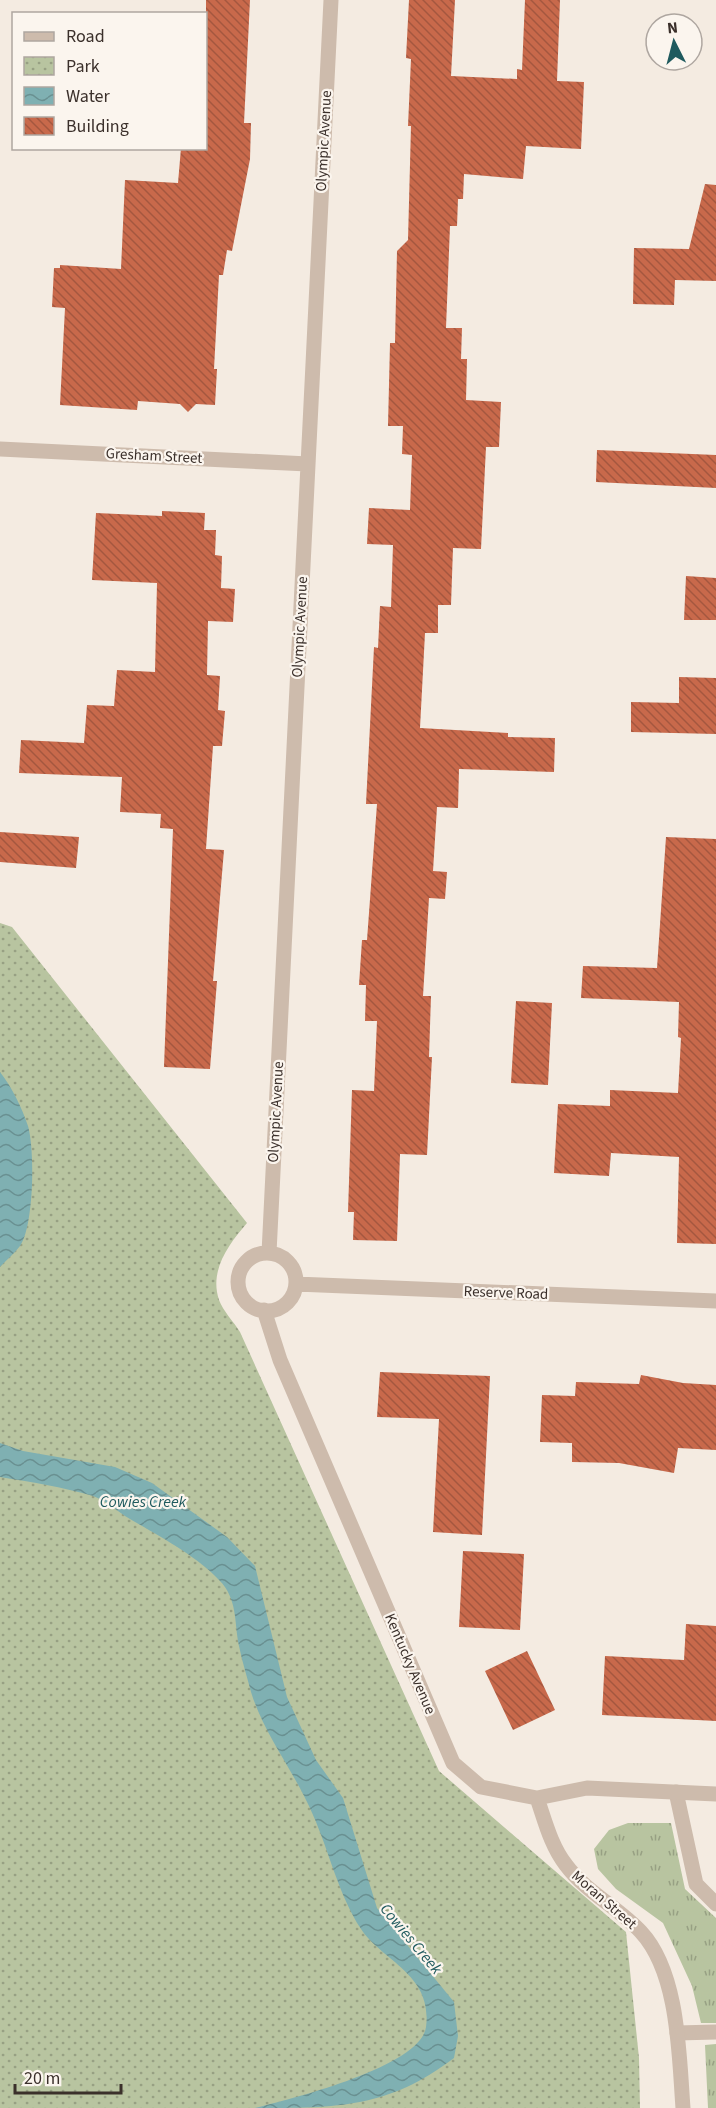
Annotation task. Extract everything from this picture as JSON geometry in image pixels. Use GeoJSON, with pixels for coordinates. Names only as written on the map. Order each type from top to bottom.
{"type":"FeatureCollection","features":[{"type":"Feature","properties":{"kind":"street","name":"Olympic Avenue"},"geometry":{"type":"LineString","coordinates":[[269,1253],[331,0]]}},
{"type":"Feature","properties":{"kind":"street","name":"Gresham Street"},"geometry":{"type":"LineString","coordinates":[[0,449],[308,464]]}},
{"type":"Feature","properties":{"kind":"street"},"geometry":{"type":"LineString","coordinates":[[269,1253],[278,1255],[292,1267],[296,1284],[289,1301],[273,1310],[264,1310],[247,1302],[238,1284],[243,1265],[259,1254],[269,1253]]}},
{"type":"Feature","properties":{"kind":"street","name":"Reserve Road"},"geometry":{"type":"LineString","coordinates":[[296,1284],[716,1301]]}},
{"type":"Feature","properties":{"kind":"street","name":"Kentucky Avenue"},"geometry":{"type":"LineString","coordinates":[[264,1310],[280,1360],[453,1763],[481,1787],[537,1798],[587,1788],[716,1794]]}},
{"type":"Feature","properties":{"kind":"street"},"geometry":{"type":"LineString","coordinates":[[676,1792],[696,1884],[716,1904]]}},
{"type":"Feature","properties":{"kind":"street","name":"Moran Street"},"geometry":{"type":"LineString","coordinates":[[537,1798],[554,1847],[566,1867],[642,1933],[660,1966],[668,1988],[677,2032],[683,2108]]}},
{"type":"Feature","properties":{"kind":"street"},"geometry":{"type":"LineString","coordinates":[[677,2032],[716,2032]]}},
{"type":"Feature","properties":{"kind":"green space"},"geometry":{"type":"Polygon","coordinates":[[[0,923],[12,927],[247,1223],[222,1258],[217,1278],[219,1300],[240,1332],[439,1771],[626,1932],[639,2058],[640,2108],[0,2108],[0,923]]]}},
{"type":"Feature","properties":{"kind":"green space"},"geometry":{"type":"Polygon","coordinates":[[[628,1823],[671,1823],[685,1889],[716,1918],[716,2023],[701,2023],[692,1986],[663,1923],[616,1889],[598,1869],[594,1849],[609,1830],[628,1823]]]}},
{"type":"Feature","properties":{"kind":"green space"},"geometry":{"type":"Polygon","coordinates":[[[716,2044],[716,2108],[708,2108],[705,2045],[716,2044]]]}},
{"type":"Feature","properties":{"kind":"water"},"geometry":{"type":"Polygon","coordinates":[[[0,1072],[9,1084],[28,1126],[32,1152],[32,1188],[25,1236],[20,1246],[0,1267],[0,1072]]]}},
{"type":"Feature","properties":{"kind":"water","name":"Cowies Creek"},"geometry":{"type":"Polygon","coordinates":[[[0,1443],[23,1451],[115,1467],[152,1483],[227,1537],[255,1566],[287,1697],[316,1760],[343,1798],[377,1908],[454,2002],[458,2036],[454,2058],[430,2075],[407,2087],[361,2102],[312,2107],[255,2108],[352,2079],[402,2055],[419,2042],[426,2027],[426,2009],[422,1994],[404,1970],[370,1940],[346,1902],[306,1799],[257,1708],[240,1652],[232,1603],[225,1587],[210,1571],[187,1554],[97,1498],[58,1487],[0,1477],[0,1443]]]}},
{"type":"Feature","properties":{"kind":"building"},"geometry":{"type":"Polygon","coordinates":[[[206,0],[250,0],[244,123],[251,123],[250,159],[232,251],[227,250],[223,275],[219,275],[214,369],[217,369],[215,405],[196,404],[188,412],[180,404],[138,401],[137,410],[60,405],[65,308],[52,307],[54,268],[60,268],[60,265],[121,269],[125,180],[178,183],[181,150],[207,150],[206,0]]]}},
{"type":"Feature","properties":{"kind":"building"},"geometry":{"type":"Polygon","coordinates":[[[409,0],[455,0],[451,76],[517,79],[517,69],[522,70],[525,0],[560,0],[557,81],[584,82],[581,149],[526,146],[523,179],[464,174],[463,199],[458,199],[457,226],[450,226],[446,328],[462,328],[461,359],[467,359],[466,400],[501,402],[499,447],[486,447],[481,549],[453,548],[451,605],[438,605],[438,633],[425,633],[420,728],[508,733],[508,737],[555,738],[554,772],[459,769],[458,808],[437,807],[433,871],[447,872],[445,899],[429,898],[423,996],[431,996],[429,1057],[432,1057],[427,1155],[400,1154],[397,1241],[353,1240],[354,1212],[348,1212],[352,1090],[374,1091],[377,1021],[365,1021],[366,985],[359,985],[362,940],[367,940],[377,804],[366,804],[374,647],[378,648],[380,606],[391,607],[393,545],[367,544],[369,508],[410,510],[412,455],[402,454],[403,426],[388,426],[390,343],[395,343],[397,251],[408,240],[411,126],[408,126],[411,59],[406,58],[409,0]]]}},
{"type":"Feature","properties":{"kind":"building"},"geometry":{"type":"Polygon","coordinates":[[[705,184],[716,185],[716,281],[675,280],[674,305],[633,304],[634,248],[689,249],[705,184]]]}},
{"type":"Feature","properties":{"kind":"building"},"geometry":{"type":"Polygon","coordinates":[[[597,450],[716,455],[716,488],[596,482],[597,450]]]}},
{"type":"Feature","properties":{"kind":"building"},"geometry":{"type":"Polygon","coordinates":[[[162,511],[205,513],[204,530],[216,530],[215,555],[222,556],[221,588],[235,589],[233,622],[208,621],[207,675],[220,676],[218,710],[225,711],[222,746],[213,746],[206,849],[224,850],[213,981],[217,981],[210,1069],[164,1067],[173,829],[160,828],[161,814],[120,812],[122,777],[19,773],[21,740],[84,743],[87,705],[114,706],[117,670],[155,672],[157,583],[92,580],[96,513],[162,516],[162,511]]]}},
{"type":"Feature","properties":{"kind":"building"},"geometry":{"type":"Polygon","coordinates":[[[686,576],[716,578],[716,620],[684,620],[686,576]]]}},
{"type":"Feature","properties":{"kind":"building"},"geometry":{"type":"Polygon","coordinates":[[[679,677],[716,678],[716,734],[631,732],[631,702],[679,703],[679,677]]]}},
{"type":"Feature","properties":{"kind":"building"},"geometry":{"type":"Polygon","coordinates":[[[0,832],[79,837],[76,868],[0,862],[0,832]]]}},
{"type":"Feature","properties":{"kind":"building"},"geometry":{"type":"Polygon","coordinates":[[[666,837],[716,839],[716,1244],[677,1243],[679,1157],[611,1153],[609,1176],[554,1173],[558,1104],[610,1106],[610,1090],[678,1093],[681,1038],[678,1037],[679,1002],[581,998],[583,966],[657,968],[666,837]]]}},
{"type":"Feature","properties":{"kind":"building"},"geometry":{"type":"Polygon","coordinates":[[[516,1001],[552,1003],[548,1085],[511,1083],[516,1001]]]}},
{"type":"Feature","properties":{"kind":"building"},"geometry":{"type":"Polygon","coordinates":[[[380,1372],[490,1376],[482,1535],[433,1532],[439,1419],[377,1417],[380,1372]]]}},
{"type":"Feature","properties":{"kind":"building"},"geometry":{"type":"Polygon","coordinates":[[[641,1375],[683,1383],[716,1385],[716,1450],[678,1448],[674,1473],[619,1463],[572,1462],[572,1443],[540,1442],[542,1395],[575,1396],[576,1382],[639,1384],[641,1375]]]}},
{"type":"Feature","properties":{"kind":"building"},"geometry":{"type":"Polygon","coordinates":[[[463,1551],[524,1554],[520,1630],[459,1627],[463,1551]]]}},
{"type":"Feature","properties":{"kind":"building"},"geometry":{"type":"Polygon","coordinates":[[[686,1624],[716,1626],[716,1721],[602,1715],[605,1656],[684,1660],[686,1624]]]}},
{"type":"Feature","properties":{"kind":"building"},"geometry":{"type":"Polygon","coordinates":[[[527,1651],[555,1710],[513,1730],[485,1671],[527,1651]]]}}]}
